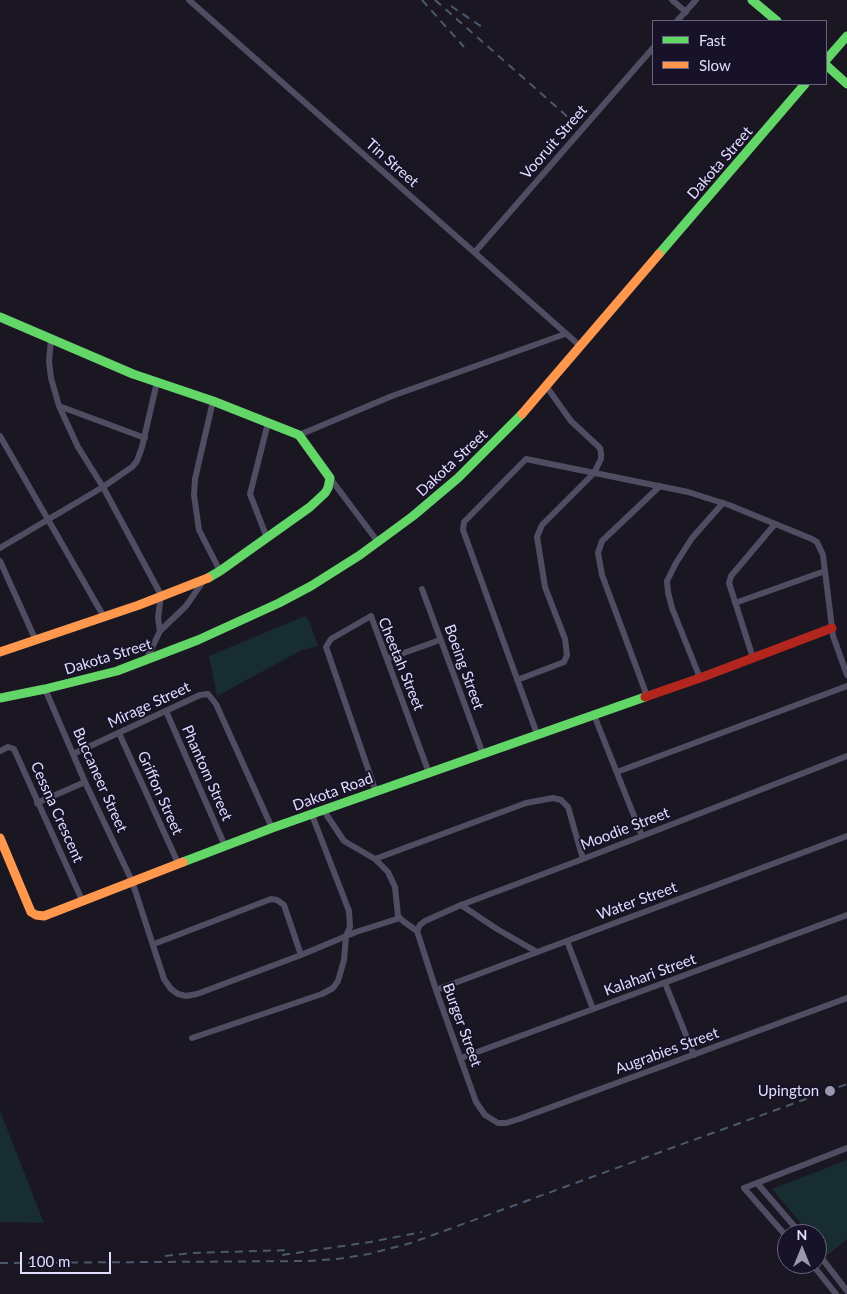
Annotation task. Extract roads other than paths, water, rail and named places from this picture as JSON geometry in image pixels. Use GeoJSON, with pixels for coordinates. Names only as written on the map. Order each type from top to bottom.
{"type":"FeatureCollection","features":[{"type":"Feature","properties":{"kind":"street","name":"Tin Street"},"geometry":{"type":"LineString","coordinates":[[190,0],[579,346]]}},
{"type":"Feature","properties":{"kind":"street"},"geometry":{"type":"LineString","coordinates":[[672,0],[686,12]]}},
{"type":"Feature","properties":{"kind":"street"},"geometry":{"type":"LineString","coordinates":[[678,20],[696,0]]}},
{"type":"Feature","properties":{"kind":"street"},"geometry":{"type":"LineString","coordinates":[[752,0],[776,20]]}},
{"type":"Feature","properties":{"kind":"street"},"geometry":{"type":"LineString","coordinates":[[827,59],[847,36]]}},
{"type":"Feature","properties":{"kind":"street","name":"Vooruit Street"},"geometry":{"type":"LineString","coordinates":[[475,252],[652,49]]}},
{"type":"Feature","properties":{"kind":"street"},"geometry":{"type":"LineString","coordinates":[[827,66],[847,84]]}},
{"type":"Feature","properties":{"kind":"street","name":"Dakota Street"},"geometry":{"type":"LineString","coordinates":[[0,698],[110,673],[145,662],[198,640],[279,603],[337,571],[425,507],[504,433],[805,85]]}},
{"type":"Feature","properties":{"kind":"street"},"geometry":{"type":"LineString","coordinates":[[0,317],[133,374],[213,401],[299,435],[378,542]]}},
{"type":"Feature","properties":{"kind":"street"},"geometry":{"type":"LineString","coordinates":[[299,435],[392,396],[565,334]]}},
{"type":"Feature","properties":{"kind":"street"},"geometry":{"type":"LineString","coordinates":[[51,339],[49,361],[51,378],[59,406],[78,447],[103,487],[161,595],[158,606],[160,632]]}},
{"type":"Feature","properties":{"kind":"street"},"geometry":{"type":"LineString","coordinates":[[0,548],[103,487],[136,464],[158,382]]}},
{"type":"Feature","properties":{"kind":"street"},"geometry":{"type":"LineString","coordinates":[[517,680],[564,662],[567,655],[565,639],[545,586],[537,537],[542,525],[594,473],[601,458],[600,448],[575,425],[546,386]]}},
{"type":"Feature","properties":{"kind":"street"},"geometry":{"type":"LineString","coordinates":[[213,401],[195,479],[194,496],[199,530],[220,571]]}},
{"type":"Feature","properties":{"kind":"street"},"geometry":{"type":"LineString","coordinates":[[59,406],[144,438]]}},
{"type":"Feature","properties":{"kind":"street"},"geometry":{"type":"LineString","coordinates":[[267,538],[250,494],[268,423]]}},
{"type":"Feature","properties":{"kind":"street"},"geometry":{"type":"LineString","coordinates":[[0,436],[104,617]]}},
{"type":"Feature","properties":{"kind":"street"},"geometry":{"type":"LineString","coordinates":[[536,734],[463,535],[462,526],[526,459],[688,492],[723,503],[817,542],[823,555],[832,628],[847,675]]}},
{"type":"Feature","properties":{"kind":"street"},"geometry":{"type":"LineString","coordinates":[[0,652],[139,605],[204,580],[267,538],[322,497],[328,488],[330,478]]}},
{"type":"Feature","properties":{"kind":"street"},"geometry":{"type":"LineString","coordinates":[[647,696],[602,575],[598,553],[604,539],[660,486]]}},
{"type":"Feature","properties":{"kind":"street"},"geometry":{"type":"LineString","coordinates":[[700,678],[672,608],[667,582],[676,563],[692,538],[723,503]]}},
{"type":"Feature","properties":{"kind":"street"},"geometry":{"type":"LineString","coordinates":[[753,658],[735,603],[730,583],[731,576],[775,524]]}},
{"type":"Feature","properties":{"kind":"street"},"geometry":{"type":"LineString","coordinates":[[0,561],[36,640]]}},
{"type":"Feature","properties":{"kind":"street"},"geometry":{"type":"LineString","coordinates":[[735,603],[825,572]]}},
{"type":"Feature","properties":{"kind":"street"},"geometry":{"type":"LineString","coordinates":[[145,662],[160,632],[186,606],[204,580]]}},
{"type":"Feature","properties":{"kind":"street","name":"Boeing Street"},"geometry":{"type":"LineString","coordinates":[[422,589],[483,754]]}},
{"type":"Feature","properties":{"kind":"street","name":"Cheetah Street"},"geometry":{"type":"LineString","coordinates":[[376,792],[326,647],[331,639],[371,616],[430,773]]}},
{"type":"Feature","properties":{"kind":"street","name":"Dakota Road"},"geometry":{"type":"LineString","coordinates":[[0,838],[32,912],[36,915],[44,916],[272,828],[700,678],[832,628]]}},
{"type":"Feature","properties":{"kind":"street"},"geometry":{"type":"LineString","coordinates":[[387,658],[440,640]]}},
{"type":"Feature","properties":{"kind":"street"},"geometry":{"type":"LineString","coordinates":[[617,772],[847,686]]}},
{"type":"Feature","properties":{"kind":"street","name":"Buccaneer Street"},"geometry":{"type":"LineString","coordinates":[[45,689],[85,782],[132,881],[164,979],[171,989],[186,996],[196,994],[302,954]]}},
{"type":"Feature","properties":{"kind":"street","name":"Mirage Street"},"geometry":{"type":"LineString","coordinates":[[73,754],[166,710],[208,694],[212,697],[272,828]]}},
{"type":"Feature","properties":{"kind":"street","name":"Phantom Street"},"geometry":{"type":"LineString","coordinates":[[166,710],[225,846]]}},
{"type":"Feature","properties":{"kind":"street"},"geometry":{"type":"LineString","coordinates":[[594,715],[642,836]]}},
{"type":"Feature","properties":{"kind":"street","name":"Griffon Street"},"geometry":{"type":"LineString","coordinates":[[120,733],[178,863]]}},
{"type":"Feature","properties":{"kind":"street","name":"Cessna Crescent"},"geometry":{"type":"LineString","coordinates":[[0,751],[8,747],[14,749],[82,900]]}},
{"type":"Feature","properties":{"kind":"street","name":"Moodie Street"},"geometry":{"type":"LineString","coordinates":[[417,931],[425,921],[461,905],[847,756]]}},
{"type":"Feature","properties":{"kind":"street"},"geometry":{"type":"LineString","coordinates":[[38,803],[85,782]]}},
{"type":"Feature","properties":{"kind":"street"},"geometry":{"type":"LineString","coordinates":[[375,859],[526,803],[553,798],[561,800],[568,807],[583,859]]}},
{"type":"Feature","properties":{"kind":"street"},"geometry":{"type":"LineString","coordinates":[[324,811],[344,841],[375,859],[388,872],[394,887],[397,911],[400,918],[417,931]]}},
{"type":"Feature","properties":{"kind":"street"},"geometry":{"type":"LineString","coordinates":[[192,1038],[287,1007],[328,991],[336,985],[342,971],[346,936],[350,927],[349,911],[312,815]]}},
{"type":"Feature","properties":{"kind":"street","name":"Water Street"},"geometry":{"type":"LineString","coordinates":[[436,990],[847,836]]}},
{"type":"Feature","properties":{"kind":"street"},"geometry":{"type":"LineString","coordinates":[[154,944],[270,899],[277,900],[284,905],[302,954],[346,936],[400,918]]}},
{"type":"Feature","properties":{"kind":"street"},"geometry":{"type":"LineString","coordinates":[[461,905],[537,952]]}},
{"type":"Feature","properties":{"kind":"street","name":"Kalahari Street"},"geometry":{"type":"LineString","coordinates":[[461,1058],[847,915]]}},
{"type":"Feature","properties":{"kind":"street","name":"Burger Street"},"geometry":{"type":"LineString","coordinates":[[417,931],[477,1105],[485,1116],[494,1121]]}},
{"type":"Feature","properties":{"kind":"street"},"geometry":{"type":"LineString","coordinates":[[567,941],[594,1009]]}},
{"type":"Feature","properties":{"kind":"street"},"geometry":{"type":"LineString","coordinates":[[665,983],[694,1055]]}},
{"type":"Feature","properties":{"kind":"street","name":"Augrabies Street"},"geometry":{"type":"LineString","coordinates":[[494,1121],[506,1123],[519,1119],[847,998]]}},
{"type":"Feature","properties":{"kind":"street"},"geometry":{"type":"LineString","coordinates":[[777,1226],[744,1188],[847,1148]]}},
{"type":"Feature","properties":{"kind":"street"},"geometry":{"type":"LineString","coordinates":[[757,1183],[792,1224]]}},
{"type":"Feature","properties":{"kind":"street"},"geometry":{"type":"LineString","coordinates":[[827,1265],[847,1291]]}},
{"type":"Feature","properties":{"kind":"street"},"geometry":{"type":"LineString","coordinates":[[820,1274],[836,1294]]}},
{"type":"Feature","properties":{"kind":"railway"},"geometry":{"type":"LineString","coordinates":[[422,0],[464,47]]}},
{"type":"Feature","properties":{"kind":"railway"},"geometry":{"type":"LineString","coordinates":[[435,0],[570,119]]}},
{"type":"Feature","properties":{"kind":"railway"},"geometry":{"type":"LineString","coordinates":[[451,6],[482,27]]}},
{"type":"Feature","properties":{"kind":"railway"},"geometry":{"type":"LineString","coordinates":[[0,1263],[309,1261],[369,1254],[411,1243],[847,1084]]}},
{"type":"Feature","properties":{"kind":"railway"},"geometry":{"type":"LineString","coordinates":[[282,1255],[422,1232]]}},
{"type":"Feature","properties":{"kind":"railway"},"geometry":{"type":"LineString","coordinates":[[165,1256],[191,1253],[290,1250]]}},
{"type":"Feature","properties":{"kind":"place","name":"Upington"},"geometry":{"type":"Point","coordinates":[830,1091]}}]}
